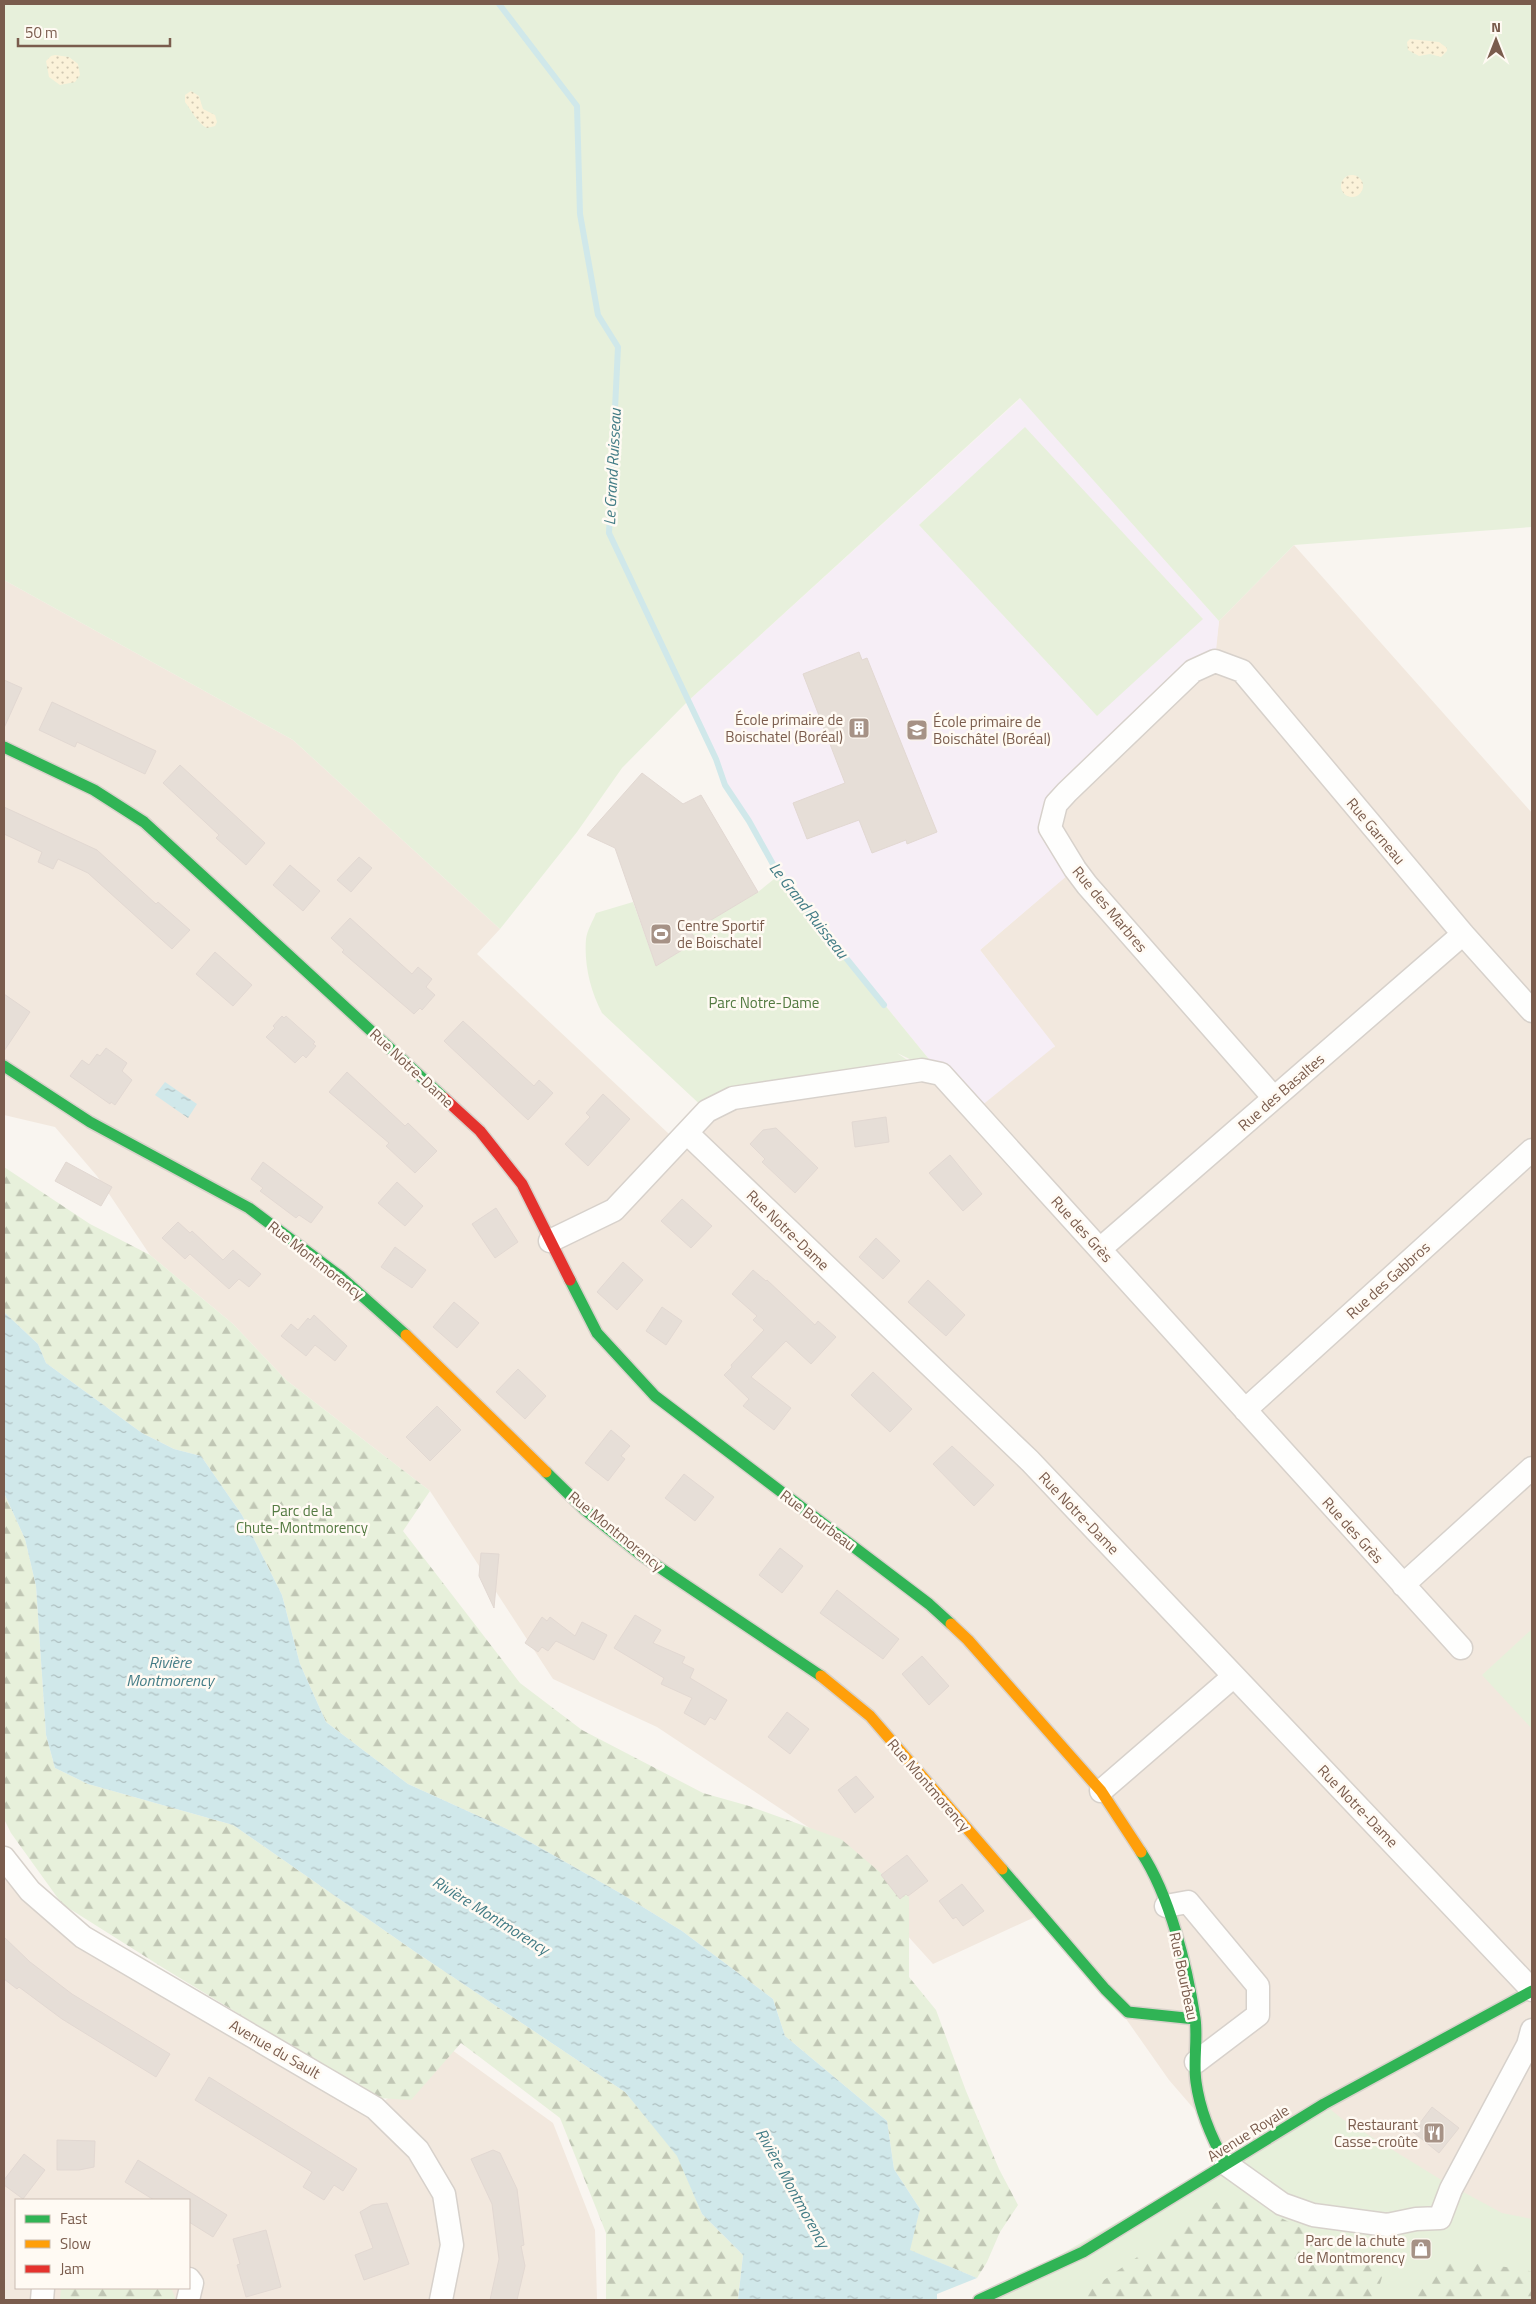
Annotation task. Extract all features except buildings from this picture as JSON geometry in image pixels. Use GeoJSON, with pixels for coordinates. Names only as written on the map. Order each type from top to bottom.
{"type":"FeatureCollection","features":[{"type":"Feature","properties":{"kind":"street","name":"Rue Garneau"},"geometry":{"type":"LineString","coordinates":[[1214,661],[1242,671],[1463,934],[1532,1011]]}},
{"type":"Feature","properties":{"kind":"street","name":"Rue des Marbres"},"geometry":{"type":"LineString","coordinates":[[1214,661],[1194,671],[1067,792],[1056,804],[1050,828],[1074,869],[1087,885],[1274,1098]]}},
{"type":"Feature","properties":{"kind":"street","name":"Rue Notre-Dame"},"geometry":{"type":"LineString","coordinates":[[4,747],[94,790],[144,822],[480,1131],[522,1184],[550,1241]]}},
{"type":"Feature","properties":{"kind":"street","name":"Rue des Basaltes"},"geometry":{"type":"LineString","coordinates":[[1100,1249],[1463,934]]}},
{"type":"Feature","properties":{"kind":"street","name":"Rue Montmorency"},"geometry":{"type":"LineString","coordinates":[[4,1066],[90,1122],[249,1208],[341,1277],[422,1349],[585,1510],[641,1555],[823,1678],[870,1716],[1105,1989],[1128,2012],[1195,2019]]}},
{"type":"Feature","properties":{"kind":"street","name":"Rue des Grès"},"geometry":{"type":"LineString","coordinates":[[688,1134],[707,1111],[733,1098],[922,1070],[941,1074],[1461,1648]]}},
{"type":"Feature","properties":{"kind":"street","name":"Rue Notre-Dame"},"geometry":{"type":"LineString","coordinates":[[688,1134],[1030,1461],[1532,1990]]}},
{"type":"Feature","properties":{"kind":"street"},"geometry":{"type":"LineString","coordinates":[[550,1241],[614,1210],[688,1134]]}},
{"type":"Feature","properties":{"kind":"street","name":"Rue des Gabbros"},"geometry":{"type":"LineString","coordinates":[[1245,1410],[1532,1150]]}},
{"type":"Feature","properties":{"kind":"street","name":"Rue Bourbeau"},"geometry":{"type":"LineString","coordinates":[[550,1241],[597,1333],[655,1396],[929,1604],[968,1640],[1101,1791],[1153,1870],[1180,1945],[1195,2019],[1196,2082],[1210,2135],[1226,2164],[1257,2188],[1282,2204],[1313,2215],[1387,2225],[1416,2219],[1440,2218],[1451,2190],[1528,2045],[1532,2030]]}},
{"type":"Feature","properties":{"kind":"street"},"geometry":{"type":"LineString","coordinates":[[1403,1585],[1532,1468]]}},
{"type":"Feature","properties":{"kind":"street"},"geometry":{"type":"LineString","coordinates":[[1101,1791],[1234,1676]]}},
{"type":"Feature","properties":{"kind":"street","name":"Avenue du Sault"},"geometry":{"type":"LineString","coordinates":[[4,1858],[30,1891],[83,1936],[375,2108],[418,2150],[444,2194],[452,2244],[441,2300]]}},
{"type":"Feature","properties":{"kind":"street"},"geometry":{"type":"LineString","coordinates":[[1166,1906],[1188,1902],[1258,1986],[1258,2015],[1196,2062]]}},
{"type":"Feature","properties":{"kind":"street","name":"Avenue Royale"},"geometry":{"type":"LineString","coordinates":[[979,2300],[1083,2252],[1324,2104],[1532,1990]]}},
{"type":"Feature","properties":{"kind":"street"},"geometry":{"type":"LineString","coordinates":[[188,2300],[192,2283],[190,2280]]}},
{"type":"Feature","properties":{"kind":"shaded area","name":"École primaire de Boischâtel (Boréal)"},"geometry":{"type":"Polygon","coordinates":[[[1021,398],[1219,621],[1215,661],[1193,671],[1050,828],[1075,869],[980,950],[1055,1046],[975,1111],[941,1074],[779,875],[749,821],[725,785],[688,701],[1021,398]]]}},
{"type":"Feature","properties":{"kind":"shaded area"},"geometry":{"type":"Polygon","coordinates":[[[1294,545],[1532,813],[1532,2260],[1233,2154],[1169,2080],[1105,1989],[1035,1917],[933,1964],[811,1829],[657,1727],[553,1679],[430,1491],[286,1380],[233,1324],[150,1255],[97,1176],[55,1127],[4,1115],[4,580],[293,740],[500,929],[477,954],[668,1133],[680,1142],[707,1111],[1055,1047],[980,950],[1074,869],[1058,841],[1056,804],[1214,661],[1219,621],[1294,545]]]}},
{"type":"Feature","properties":{"kind":"shaded area"},"geometry":{"type":"Polygon","coordinates":[[[4,1858],[30,1891],[375,2108],[452,2050],[553,2123],[595,2230],[597,2300],[4,2300],[4,1858]]]}},
{"type":"Feature","properties":{"kind":"green space"},"geometry":{"type":"Polygon","coordinates":[[[4,4],[1532,4],[1532,527],[1294,545],[1219,621],[1020,398],[688,701],[622,768],[577,832],[500,929],[293,740],[4,580],[4,4]]]}},
{"type":"Feature","properties":{"kind":"green space"},"geometry":{"type":"Polygon","coordinates":[[[1025,427],[1203,619],[1097,716],[919,525],[1025,427]]]}},
{"type":"Feature","properties":{"kind":"green space","name":"Parc Notre-Dame"},"geometry":{"type":"Polygon","coordinates":[[[779,875],[941,1074],[897,1053],[922,1070],[707,1111],[602,1013],[591,986],[586,958],[587,936],[596,913],[633,902],[656,966],[697,941],[691,932],[758,892],[779,875]]]}},
{"type":"Feature","properties":{"kind":"green space","name":"Parc de la Chute-Montmorency"},"geometry":{"type":"Polygon","coordinates":[[[4,1167],[90,1224],[150,1255],[233,1324],[286,1380],[430,1491],[403,1531],[520,1683],[582,1730],[703,1793],[749,1806],[841,1839],[909,1897],[909,1977],[936,2010],[966,2091],[999,2169],[1018,2205],[1000,2232],[987,2262],[977,2278],[909,2250],[920,2209],[894,2169],[887,2121],[785,2036],[773,1999],[682,1931],[620,1893],[507,1829],[408,1784],[326,1722],[300,1664],[282,1595],[242,1515],[201,1456],[174,1449],[142,1433],[46,1363],[38,1344],[4,1312],[4,1167]]]}},
{"type":"Feature","properties":{"kind":"green space"},"geometry":{"type":"Polygon","coordinates":[[[4,1493],[25,1539],[36,1586],[46,1735],[55,1768],[88,1784],[233,1825],[414,1951],[625,2092],[678,2156],[702,2214],[743,2255],[738,2300],[606,2300],[606,2233],[560,2118],[461,2043],[411,2100],[377,2098],[62,1904],[11,1833],[4,1819],[4,1493]]]}},
{"type":"Feature","properties":{"kind":"green space"},"geometry":{"type":"Polygon","coordinates":[[[1532,1629],[1532,1729],[1482,1675],[1532,1629]]]}},
{"type":"Feature","properties":{"kind":"green space"},"geometry":{"type":"Polygon","coordinates":[[[1324,2104],[1341,2118],[1443,2181],[1502,2213],[1532,2219],[1532,2300],[981,2300],[1324,2104]]]}},
{"type":"Feature","properties":{"kind":"green space"},"geometry":{"type":"Polygon","coordinates":[[[1243,2199],[1301,2228],[1345,2243],[1363,2238],[1387,2260],[1380,2284],[1372,2300],[1075,2300],[1217,2202],[1243,2199]]]}},
{"type":"Feature","properties":{"kind":"green space"},"geometry":{"type":"Polygon","coordinates":[[[1438,2259],[1523,2269],[1532,2272],[1532,2300],[1414,2300],[1426,2274],[1438,2259]]]}},
{"type":"Feature","properties":{"kind":"green space"},"geometry":{"type":"Polygon","coordinates":[[[61,2289],[171,2289],[175,2297],[174,2300],[60,2300],[61,2289]]]}},
{"type":"Feature","properties":{"kind":"sand"},"geometry":{"type":"Polygon","coordinates":[[[1410,39],[1439,42],[1447,48],[1447,51],[1441,57],[1430,54],[1419,56],[1408,50],[1407,42],[1410,39]]]}},
{"type":"Feature","properties":{"kind":"sand"},"geometry":{"type":"Polygon","coordinates":[[[55,55],[69,57],[78,64],[80,75],[75,82],[60,85],[49,77],[46,61],[55,55]]]}},
{"type":"Feature","properties":{"kind":"sand"},"geometry":{"type":"Polygon","coordinates":[[[191,91],[199,96],[203,109],[215,115],[217,122],[215,126],[207,128],[192,113],[185,102],[185,95],[191,91]]]}},
{"type":"Feature","properties":{"kind":"sand"},"geometry":{"type":"Polygon","coordinates":[[[1352,175],[1360,178],[1363,186],[1360,194],[1352,197],[1344,194],[1341,186],[1344,178],[1352,175]]]}},
{"type":"Feature","properties":{"kind":"water"},"geometry":{"type":"Polygon","coordinates":[[[165,1082],[197,1104],[188,1118],[155,1095],[165,1082]]]}},
{"type":"Feature","properties":{"kind":"water","name":"Rivière Montmorency"},"geometry":{"type":"Polygon","coordinates":[[[4,1312],[38,1344],[46,1363],[142,1433],[174,1449],[201,1456],[242,1515],[282,1595],[300,1664],[326,1722],[408,1784],[507,1829],[620,1893],[682,1931],[773,1999],[785,2036],[887,2121],[894,2169],[920,2209],[910,2250],[977,2278],[937,2294],[937,2300],[738,2300],[743,2255],[702,2214],[677,2156],[625,2092],[414,1951],[233,1825],[88,1784],[55,1768],[46,1735],[36,1586],[25,1539],[4,1493],[4,1312]]]}},
{"type":"Feature","properties":{"kind":"waterway","name":"Le Grand Ruisseau"},"geometry":{"type":"LineString","coordinates":[[499,4],[577,106],[580,214],[598,315],[618,347],[609,533],[716,759],[725,785],[749,821],[779,875],[884,1005]]}},
{"type":"Feature","properties":{"kind":"traffic: fast"},"geometry":{"type":"LineString","coordinates":[[4,747],[94,790],[144,822],[444,1098]]}},
{"type":"Feature","properties":{"kind":"traffic: fast"},"geometry":{"type":"LineString","coordinates":[[4,1066],[90,1122],[249,1208],[341,1277],[406,1335]]}},
{"type":"Feature","properties":{"kind":"traffic: fast"},"geometry":{"type":"LineString","coordinates":[[570,1280],[597,1333],[655,1396],[929,1604],[951,1624]]}},
{"type":"Feature","properties":{"kind":"traffic: fast"},"geometry":{"type":"LineString","coordinates":[[546,1472],[585,1510],[641,1555],[821,1676]]}},
{"type":"Feature","properties":{"kind":"traffic: fast"},"geometry":{"type":"LineString","coordinates":[[1141,1852],[1161,1889],[1182,1954],[1195,2018],[1195,2074],[1200,2104],[1207,2125],[1226,2164]]}},
{"type":"Feature","properties":{"kind":"traffic: fast"},"geometry":{"type":"LineString","coordinates":[[1002,1869],[1105,1989],[1128,2012],[1195,2019]]}},
{"type":"Feature","properties":{"kind":"traffic: fast"},"geometry":{"type":"LineString","coordinates":[[979,2300],[1083,2252],[1324,2104],[1532,1991]]}},
{"type":"Feature","properties":{"kind":"traffic: slow"},"geometry":{"type":"LineString","coordinates":[[406,1335],[546,1472]]}},
{"type":"Feature","properties":{"kind":"traffic: slow"},"geometry":{"type":"LineString","coordinates":[[951,1624],[968,1640],[1101,1791],[1141,1852]]}},
{"type":"Feature","properties":{"kind":"traffic: slow"},"geometry":{"type":"LineString","coordinates":[[821,1676],[870,1716],[1002,1869]]}},
{"type":"Feature","properties":{"kind":"traffic: jam"},"geometry":{"type":"LineString","coordinates":[[444,1098],[480,1131],[522,1184],[570,1280]]}},
{"type":"Feature","properties":{"kind":"place","name":"École primaire de Boischatel (Boréal)"},"geometry":{"type":"Point","coordinates":[859,728]}},
{"type":"Feature","properties":{"kind":"place","name":"École primaire de Boischâtel (Boréal)"},"geometry":{"type":"Point","coordinates":[917,730]}},
{"type":"Feature","properties":{"kind":"place","name":"Centre Sportif de Boischatel"},"geometry":{"type":"Point","coordinates":[661,934]}},
{"type":"Feature","properties":{"kind":"place","name":"Restaurant Casse-croûte"},"geometry":{"type":"Point","coordinates":[1434,2133]}},
{"type":"Feature","properties":{"kind":"place","name":"Parc de la chute de Montmorency"},"geometry":{"type":"Point","coordinates":[1421,2249]}}]}
